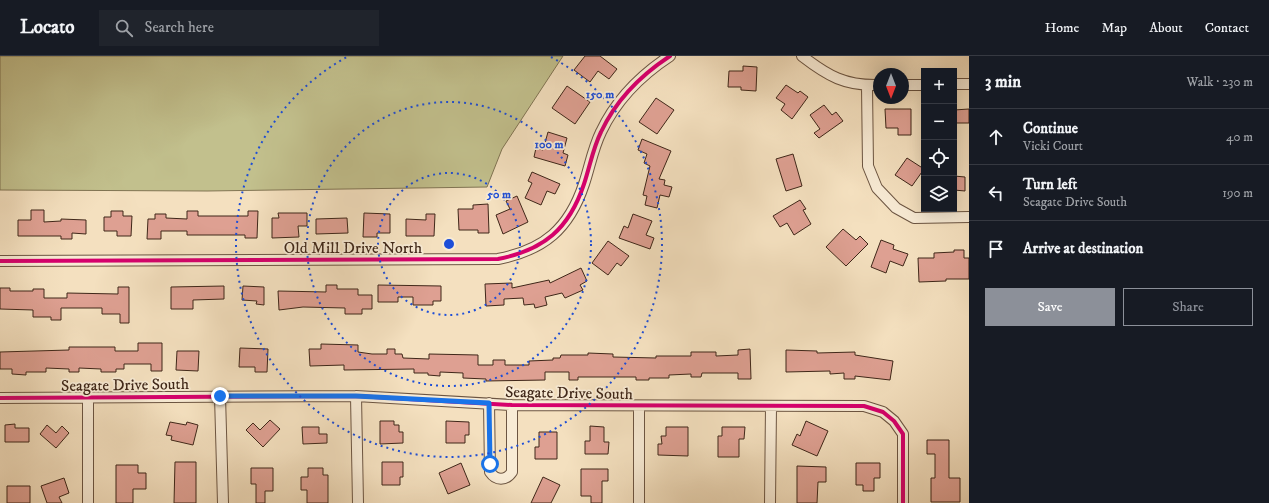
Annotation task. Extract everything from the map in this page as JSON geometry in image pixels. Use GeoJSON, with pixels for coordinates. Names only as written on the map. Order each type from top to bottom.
{"type":"FeatureCollection","features":[{"type":"Feature","properties":{"kind":"street","name":"Old Mill Drive North"},"geometry":{"type":"LineString","coordinates":[[0,261],[498,259],[518,255],[549,239],[565,224],[578,201],[594,147],[601,131],[611,115],[626,93],[641,78],[670,56]]}},
{"type":"Feature","properties":{"kind":"street"},"geometry":{"type":"LineString","coordinates":[[802,56],[835,78],[846,82],[867,86],[873,86]]}},
{"type":"Feature","properties":{"kind":"street"},"geometry":{"type":"LineString","coordinates":[[957,84],[969,84]]}},
{"type":"Feature","properties":{"kind":"street"},"geometry":{"type":"LineString","coordinates":[[909,85],[921,85]]}},
{"type":"Feature","properties":{"kind":"street"},"geometry":{"type":"LineString","coordinates":[[867,86],[868,166],[877,188],[896,208],[914,218],[969,217]]}},
{"type":"Feature","properties":{"kind":"street"},"geometry":{"type":"LineString","coordinates":[[220,396],[223,503]]}},
{"type":"Feature","properties":{"kind":"street"},"geometry":{"type":"LineString","coordinates":[[356,396],[358,503]]}},
{"type":"Feature","properties":{"kind":"street","name":"Seagate Drive South"},"geometry":{"type":"LineString","coordinates":[[0,398],[356,396],[512,405],[864,406],[883,412],[894,421],[904,434],[903,503]]}},
{"type":"Feature","properties":{"kind":"street"},"geometry":{"type":"LineString","coordinates":[[88,398],[88,503]]}},
{"type":"Feature","properties":{"kind":"street"},"geometry":{"type":"LineString","coordinates":[[489,403],[490,472],[493,476],[502,479],[506,478],[512,472],[512,405]]}},
{"type":"Feature","properties":{"kind":"street"},"geometry":{"type":"LineString","coordinates":[[639,406],[639,503]]}},
{"type":"Feature","properties":{"kind":"street"},"geometry":{"type":"LineString","coordinates":[[770,503],[771,406]]}},
{"type":"Feature","properties":{"kind":"shaded area"},"geometry":{"type":"Polygon","coordinates":[[[0,56],[563,56],[502,149],[487,187],[207,191],[0,190],[0,56]]]}},
{"type":"Feature","properties":{"kind":"building"},"geometry":{"type":"Polygon","coordinates":[[[585,56],[600,56],[617,69],[609,79],[598,71],[590,82],[574,70],[585,56]]]}},
{"type":"Feature","properties":{"kind":"building"},"geometry":{"type":"Polygon","coordinates":[[[743,66],[757,67],[756,91],[741,90],[741,87],[728,87],[729,71],[743,71],[743,66]]]}},
{"type":"Feature","properties":{"kind":"building"},"geometry":{"type":"Polygon","coordinates":[[[786,85],[798,93],[800,91],[808,97],[792,119],[781,110],[785,104],[776,98],[786,85]]]}},
{"type":"Feature","properties":{"kind":"building"},"geometry":{"type":"Polygon","coordinates":[[[567,86],[590,102],[575,124],[552,108],[567,86]]]}},
{"type":"Feature","properties":{"kind":"building"},"geometry":{"type":"Polygon","coordinates":[[[656,98],[674,110],[657,134],[639,122],[656,98]]]}},
{"type":"Feature","properties":{"kind":"building"},"geometry":{"type":"Polygon","coordinates":[[[824,105],[832,115],[836,112],[843,121],[819,138],[814,133],[820,129],[810,115],[824,105]]]}},
{"type":"Feature","properties":{"kind":"building"},"geometry":{"type":"Polygon","coordinates":[[[885,109],[911,109],[911,135],[898,135],[898,128],[886,128],[885,109]]]}},
{"type":"Feature","properties":{"kind":"building"},"geometry":{"type":"Polygon","coordinates":[[[969,109],[969,123],[957,123],[957,110],[969,109]]]}},
{"type":"Feature","properties":{"kind":"building"},"geometry":{"type":"Polygon","coordinates":[[[548,132],[567,138],[563,153],[568,155],[565,166],[534,157],[536,148],[543,150],[548,132]]]}},
{"type":"Feature","properties":{"kind":"building"},"geometry":{"type":"Polygon","coordinates":[[[642,139],[671,151],[659,179],[665,180],[664,185],[672,187],[669,197],[660,195],[657,208],[645,205],[647,196],[643,195],[650,166],[644,163],[647,154],[638,150],[642,139]]]}},
{"type":"Feature","properties":{"kind":"building"},"geometry":{"type":"Polygon","coordinates":[[[793,154],[802,186],[786,191],[776,159],[793,154]]]}},
{"type":"Feature","properties":{"kind":"building"},"geometry":{"type":"Polygon","coordinates":[[[907,158],[921,167],[921,173],[912,186],[895,175],[907,158]]]}},
{"type":"Feature","properties":{"kind":"building"},"geometry":{"type":"Polygon","coordinates":[[[532,172],[560,184],[555,194],[547,191],[541,205],[525,198],[532,183],[528,181],[532,172]]]}},
{"type":"Feature","properties":{"kind":"building"},"geometry":{"type":"Polygon","coordinates":[[[957,176],[965,177],[965,191],[957,190],[957,176]]]}},
{"type":"Feature","properties":{"kind":"building"},"geometry":{"type":"Polygon","coordinates":[[[517,196],[528,222],[503,234],[496,215],[510,209],[506,201],[517,196]]]}},
{"type":"Feature","properties":{"kind":"building"},"geometry":{"type":"Polygon","coordinates":[[[800,200],[806,209],[803,210],[811,224],[794,235],[787,223],[780,227],[773,216],[800,200]]]}},
{"type":"Feature","properties":{"kind":"building"},"geometry":{"type":"Polygon","coordinates":[[[488,204],[489,233],[478,233],[478,230],[459,230],[458,209],[473,209],[473,205],[488,204]]]}},
{"type":"Feature","properties":{"kind":"building"},"geometry":{"type":"Polygon","coordinates":[[[31,210],[44,210],[44,222],[61,221],[61,219],[86,220],[86,234],[72,233],[72,239],[61,239],[61,236],[18,236],[18,220],[31,220],[31,210]]]}},
{"type":"Feature","properties":{"kind":"building"},"geometry":{"type":"Polygon","coordinates":[[[111,211],[123,211],[123,216],[132,216],[131,236],[117,236],[117,231],[104,231],[104,217],[111,217],[111,211]]]}},
{"type":"Feature","properties":{"kind":"building"},"geometry":{"type":"Polygon","coordinates":[[[187,211],[198,211],[198,216],[248,216],[248,211],[258,211],[257,238],[245,238],[245,235],[187,235],[187,231],[161,231],[161,239],[147,239],[148,219],[155,219],[155,214],[166,214],[166,218],[187,219],[187,211]]]}},
{"type":"Feature","properties":{"kind":"building"},"geometry":{"type":"Polygon","coordinates":[[[278,213],[307,213],[307,226],[298,226],[299,237],[272,238],[272,218],[279,218],[278,213]]]}},
{"type":"Feature","properties":{"kind":"building"},"geometry":{"type":"Polygon","coordinates":[[[364,213],[390,214],[390,233],[377,233],[377,237],[363,237],[364,213]]]}},
{"type":"Feature","properties":{"kind":"building"},"geometry":{"type":"Polygon","coordinates":[[[426,214],[435,214],[434,236],[406,236],[406,219],[426,220],[426,214]]]}},
{"type":"Feature","properties":{"kind":"building"},"geometry":{"type":"Polygon","coordinates":[[[633,214],[652,221],[646,235],[654,238],[650,249],[619,238],[624,226],[628,228],[633,214]]]}},
{"type":"Feature","properties":{"kind":"building"},"geometry":{"type":"Polygon","coordinates":[[[347,218],[348,233],[316,234],[316,219],[347,218]]]}},
{"type":"Feature","properties":{"kind":"building"},"geometry":{"type":"Polygon","coordinates":[[[843,229],[856,240],[860,236],[868,244],[846,266],[826,247],[843,229]]]}},
{"type":"Feature","properties":{"kind":"building"},"geometry":{"type":"Polygon","coordinates":[[[881,240],[894,245],[893,249],[908,254],[903,266],[890,261],[886,273],[871,267],[881,240]]]}},
{"type":"Feature","properties":{"kind":"building"},"geometry":{"type":"Polygon","coordinates":[[[608,241],[629,256],[621,266],[617,263],[608,275],[592,263],[608,241]]]}},
{"type":"Feature","properties":{"kind":"building"},"geometry":{"type":"Polygon","coordinates":[[[954,250],[964,250],[964,258],[969,258],[969,279],[946,279],[946,281],[919,282],[918,258],[934,258],[934,253],[954,252],[954,250]]]}},
{"type":"Feature","properties":{"kind":"building"},"geometry":{"type":"Polygon","coordinates":[[[581,268],[587,281],[580,285],[583,290],[565,298],[562,293],[545,297],[547,305],[535,308],[534,304],[524,305],[523,298],[504,299],[504,305],[486,306],[485,284],[512,283],[512,288],[549,280],[550,283],[581,268]]]}},
{"type":"Feature","properties":{"kind":"building"},"geometry":{"type":"Polygon","coordinates":[[[326,285],[337,285],[337,289],[358,289],[358,295],[372,295],[372,309],[362,309],[362,314],[345,314],[345,308],[303,307],[279,310],[278,291],[326,292],[326,285]]]}},
{"type":"Feature","properties":{"kind":"building"},"geometry":{"type":"Polygon","coordinates":[[[378,285],[441,286],[441,301],[433,301],[433,305],[413,305],[413,297],[398,297],[398,302],[378,302],[378,285]]]}},
{"type":"Feature","properties":{"kind":"building"},"geometry":{"type":"Polygon","coordinates":[[[224,286],[224,299],[193,300],[193,309],[171,309],[171,287],[224,286]]]}},
{"type":"Feature","properties":{"kind":"building"},"geometry":{"type":"Polygon","coordinates":[[[243,286],[264,287],[264,305],[256,304],[257,301],[242,300],[243,286]]]}},
{"type":"Feature","properties":{"kind":"building"},"geometry":{"type":"Polygon","coordinates":[[[118,287],[129,287],[129,323],[120,323],[120,314],[102,314],[102,308],[61,308],[61,320],[51,320],[51,317],[33,317],[33,310],[0,309],[0,288],[10,288],[10,291],[33,291],[33,289],[44,289],[44,298],[67,298],[67,293],[118,294],[118,287]]]}},
{"type":"Feature","properties":{"kind":"building"},"geometry":{"type":"Polygon","coordinates":[[[138,343],[162,343],[162,371],[151,371],[151,364],[124,364],[124,369],[116,369],[116,372],[101,372],[101,369],[79,368],[79,372],[69,372],[69,369],[46,368],[46,372],[26,372],[26,375],[12,374],[12,369],[0,369],[0,352],[69,350],[69,347],[115,347],[115,351],[138,351],[138,343]]]}},
{"type":"Feature","properties":{"kind":"building"},"geometry":{"type":"Polygon","coordinates":[[[321,344],[358,345],[358,352],[372,354],[387,354],[387,349],[395,349],[395,354],[402,354],[403,358],[429,359],[429,354],[478,355],[478,365],[493,365],[493,360],[505,360],[505,365],[529,365],[529,361],[553,360],[553,358],[560,358],[561,355],[588,355],[588,353],[613,354],[613,357],[656,358],[656,356],[691,356],[691,352],[716,352],[716,356],[738,355],[738,350],[750,349],[751,379],[738,379],[738,373],[702,373],[701,377],[691,377],[691,374],[669,375],[669,378],[649,378],[649,380],[636,380],[636,377],[578,377],[578,380],[569,380],[569,372],[545,372],[545,380],[486,381],[486,379],[463,378],[463,373],[440,372],[440,376],[428,375],[428,373],[414,373],[414,369],[344,370],[344,365],[310,366],[309,349],[321,349],[321,344]]]}},
{"type":"Feature","properties":{"kind":"building"},"geometry":{"type":"Polygon","coordinates":[[[240,348],[268,349],[267,372],[255,372],[255,367],[239,367],[240,348]]]}},
{"type":"Feature","properties":{"kind":"building"},"geometry":{"type":"Polygon","coordinates":[[[786,350],[817,351],[817,353],[855,352],[855,355],[893,361],[890,380],[855,376],[855,379],[844,379],[844,373],[830,374],[830,371],[786,372],[786,350]]]}},
{"type":"Feature","properties":{"kind":"building"},"geometry":{"type":"Polygon","coordinates":[[[177,351],[199,351],[198,371],[176,370],[177,351]]]}},
{"type":"Feature","properties":{"kind":"building"},"geometry":{"type":"Polygon","coordinates":[[[270,420],[280,429],[263,447],[246,430],[253,423],[260,430],[270,420]]]}},
{"type":"Feature","properties":{"kind":"building"},"geometry":{"type":"Polygon","coordinates":[[[380,421],[394,421],[394,425],[399,425],[399,432],[403,432],[403,443],[380,444],[380,421]]]}},
{"type":"Feature","properties":{"kind":"building"},"geometry":{"type":"Polygon","coordinates":[[[446,421],[469,422],[469,435],[465,435],[465,443],[446,443],[446,421]]]}},
{"type":"Feature","properties":{"kind":"building"},"geometry":{"type":"Polygon","coordinates":[[[806,421],[828,431],[817,456],[792,445],[797,434],[800,436],[806,421]]]}},
{"type":"Feature","properties":{"kind":"building"},"geometry":{"type":"Polygon","coordinates":[[[170,422],[186,425],[187,422],[198,425],[193,445],[171,440],[172,436],[166,435],[170,422]]]}},
{"type":"Feature","properties":{"kind":"building"},"geometry":{"type":"Polygon","coordinates":[[[15,424],[15,428],[29,428],[29,442],[5,442],[5,425],[15,424]]]}},
{"type":"Feature","properties":{"kind":"building"},"geometry":{"type":"Polygon","coordinates":[[[47,425],[56,433],[62,426],[69,433],[56,448],[40,434],[47,425]]]}},
{"type":"Feature","properties":{"kind":"building"},"geometry":{"type":"Polygon","coordinates":[[[590,426],[604,427],[604,442],[609,442],[608,454],[585,454],[585,441],[590,441],[590,426]]]}},
{"type":"Feature","properties":{"kind":"building"},"geometry":{"type":"Polygon","coordinates":[[[302,427],[319,427],[319,434],[327,434],[327,443],[303,444],[302,427]]]}},
{"type":"Feature","properties":{"kind":"building"},"geometry":{"type":"Polygon","coordinates":[[[666,427],[688,427],[688,456],[658,455],[658,444],[662,444],[661,436],[666,436],[666,427]]]}},
{"type":"Feature","properties":{"kind":"building"},"geometry":{"type":"Polygon","coordinates":[[[722,427],[745,427],[744,439],[739,439],[739,457],[718,457],[718,436],[722,436],[722,427]]]}},
{"type":"Feature","properties":{"kind":"building"},"geometry":{"type":"Polygon","coordinates":[[[539,432],[557,432],[557,459],[535,459],[535,447],[539,447],[539,432]]]}},
{"type":"Feature","properties":{"kind":"building"},"geometry":{"type":"Polygon","coordinates":[[[927,440],[949,440],[949,478],[960,478],[960,502],[931,502],[931,478],[935,478],[935,454],[927,454],[927,440]]]}},
{"type":"Feature","properties":{"kind":"building"},"geometry":{"type":"Polygon","coordinates":[[[175,462],[196,462],[196,503],[174,503],[175,462]]]}},
{"type":"Feature","properties":{"kind":"building"},"geometry":{"type":"Polygon","coordinates":[[[382,462],[403,462],[403,477],[400,477],[400,485],[382,485],[382,462]]]}},
{"type":"Feature","properties":{"kind":"building"},"geometry":{"type":"Polygon","coordinates":[[[461,463],[470,485],[448,494],[439,473],[461,463]]]}},
{"type":"Feature","properties":{"kind":"building"},"geometry":{"type":"Polygon","coordinates":[[[856,463],[880,463],[880,478],[874,478],[874,491],[863,491],[863,485],[856,485],[856,463]]]}},
{"type":"Feature","properties":{"kind":"building"},"geometry":{"type":"Polygon","coordinates":[[[116,465],[138,465],[138,473],[146,473],[146,489],[133,489],[133,503],[116,503],[116,465]]]}},
{"type":"Feature","properties":{"kind":"building"},"geometry":{"type":"Polygon","coordinates":[[[797,466],[826,467],[826,482],[818,482],[817,503],[797,503],[797,466]]]}},
{"type":"Feature","properties":{"kind":"building"},"geometry":{"type":"Polygon","coordinates":[[[251,468],[273,468],[273,491],[265,491],[265,503],[256,503],[256,484],[251,484],[251,468]]]}},
{"type":"Feature","properties":{"kind":"building"},"geometry":{"type":"Polygon","coordinates":[[[308,468],[323,468],[323,475],[328,475],[328,503],[307,503],[307,490],[301,490],[301,477],[308,477],[308,468]]]}},
{"type":"Feature","properties":{"kind":"building"},"geometry":{"type":"Polygon","coordinates":[[[581,469],[608,469],[608,481],[602,481],[602,503],[591,503],[591,496],[581,496],[581,469]]]}},
{"type":"Feature","properties":{"kind":"building"},"geometry":{"type":"Polygon","coordinates":[[[543,477],[560,485],[551,503],[531,503],[543,477]]]}},
{"type":"Feature","properties":{"kind":"building"},"geometry":{"type":"Polygon","coordinates":[[[64,478],[69,493],[59,497],[62,503],[47,503],[41,486],[64,478]]]}},
{"type":"Feature","properties":{"kind":"building"},"geometry":{"type":"Polygon","coordinates":[[[7,486],[30,486],[30,503],[7,503],[7,486]]]}},
{"type":"Feature","properties":{"kind":"cycle path"},"geometry":{"type":"LineString","coordinates":[[0,261],[498,259],[514,255],[529,250],[541,243],[553,235],[562,225],[578,200],[598,138],[614,109],[639,80],[670,56]]}},
{"type":"Feature","properties":{"kind":"cycle path"},"geometry":{"type":"LineString","coordinates":[[0,398],[356,396],[512,405],[864,406],[883,412],[894,421],[903,434],[903,503]]}},
{"type":"Feature","properties":{"kind":"route"},"geometry":{"type":"LineString","coordinates":[[220,396],[356,396],[489,403],[490,464]]}}]}
